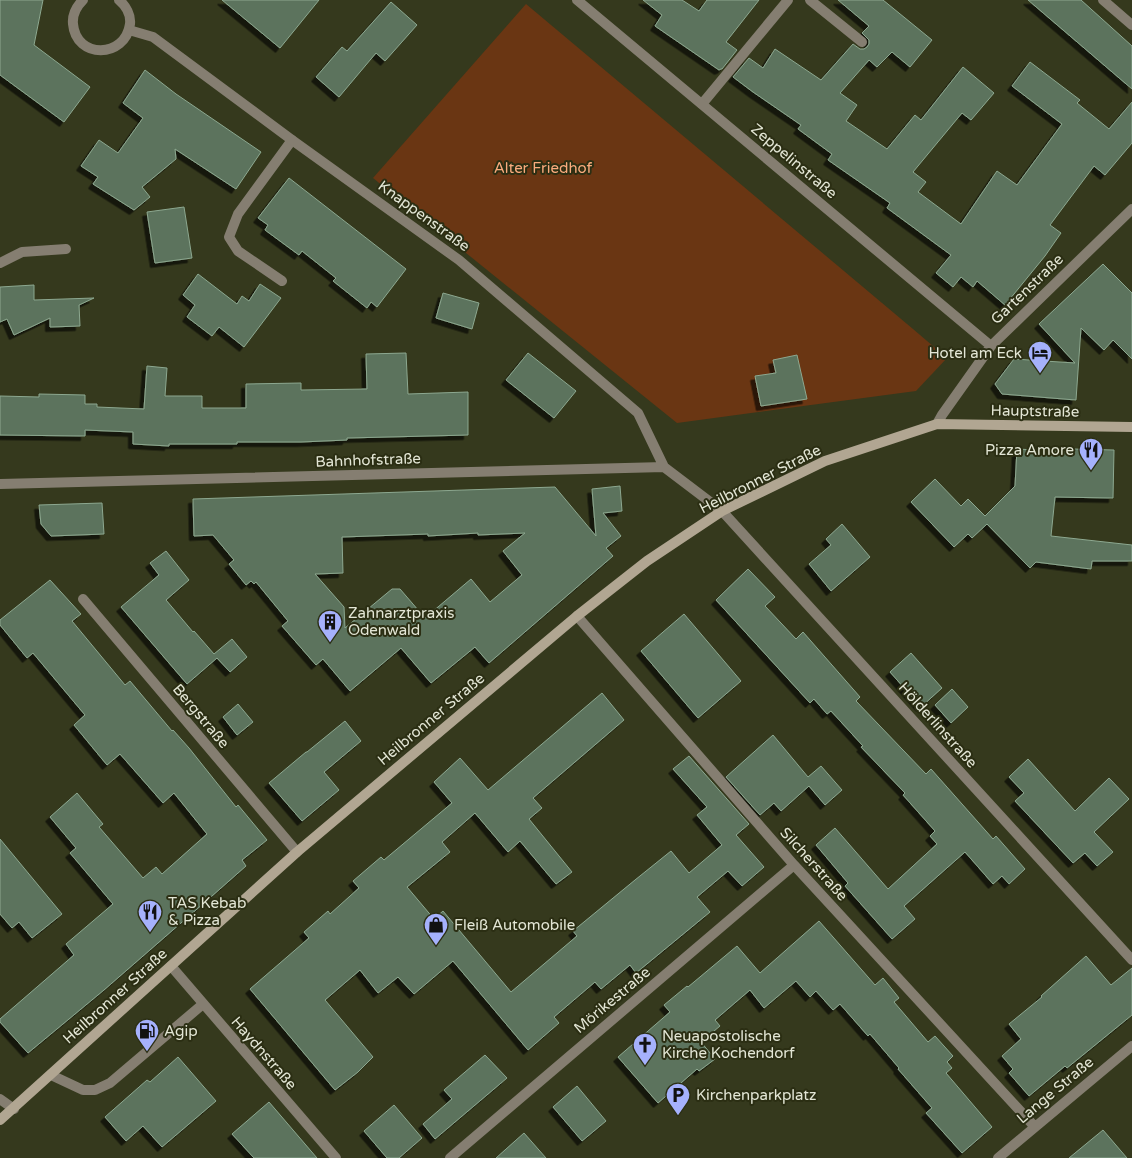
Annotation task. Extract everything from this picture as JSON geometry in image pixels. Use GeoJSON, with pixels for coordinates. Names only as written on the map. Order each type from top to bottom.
{"type":"FeatureCollection","features":[{"type":"Feature","properties":{"kind":"main road","name":"Hauptstraße"},"geometry":{"type":"LineString","coordinates":[[937,424],[1132,427]]}},
{"type":"Feature","properties":{"kind":"main road","name":"Heilbronner Straße"},"geometry":{"type":"LineString","coordinates":[[0,1120],[297,852],[577,616],[647,561],[722,511],[825,461],[937,424]]}},
{"type":"Feature","properties":{"kind":"street"},"geometry":{"type":"LineString","coordinates":[[83,0],[74,12],[72,21],[74,31],[84,45],[92,50],[101,51],[119,45],[129,30],[128,10],[119,0]]}},
{"type":"Feature","properties":{"kind":"street","name":"Zeppelinstraße"},"geometry":{"type":"LineString","coordinates":[[577,0],[991,346]]}},
{"type":"Feature","properties":{"kind":"street"},"geometry":{"type":"LineString","coordinates":[[702,104],[788,0]]}},
{"type":"Feature","properties":{"kind":"street"},"geometry":{"type":"LineString","coordinates":[[810,0],[862,42]]}},
{"type":"Feature","properties":{"kind":"street"},"geometry":{"type":"LineString","coordinates":[[1103,0],[1132,25]]}},
{"type":"Feature","properties":{"kind":"street","name":"Knappenstraße"},"geometry":{"type":"LineString","coordinates":[[129,30],[153,37],[459,260],[638,413],[664,467]]}},
{"type":"Feature","properties":{"kind":"street"},"geometry":{"type":"LineString","coordinates":[[282,281],[238,251],[230,237],[238,214],[292,140]]}},
{"type":"Feature","properties":{"kind":"street","name":"Gartenstraße"},"geometry":{"type":"LineString","coordinates":[[937,424],[991,346],[1132,209]]}},
{"type":"Feature","properties":{"kind":"street"},"geometry":{"type":"LineString","coordinates":[[0,263],[22,252],[66,249]]}},
{"type":"Feature","properties":{"kind":"street"},"geometry":{"type":"LineString","coordinates":[[664,467],[722,511]]}},
{"type":"Feature","properties":{"kind":"street","name":"Bahnhofstraße"},"geometry":{"type":"LineString","coordinates":[[0,484],[664,467]]}},
{"type":"Feature","properties":{"kind":"street","name":"Hölderlinstraße"},"geometry":{"type":"LineString","coordinates":[[722,511],[1132,960]]}},
{"type":"Feature","properties":{"kind":"street","name":"Bergstraße"},"geometry":{"type":"LineString","coordinates":[[82,598],[297,852]]}},
{"type":"Feature","properties":{"kind":"street","name":"Silcherstraße"},"geometry":{"type":"LineString","coordinates":[[577,616],[794,865],[1035,1127]]}},
{"type":"Feature","properties":{"kind":"street","name":"Mörikestraße"},"geometry":{"type":"LineString","coordinates":[[450,1158],[794,865]]}},
{"type":"Feature","properties":{"kind":"street","name":"Haydnstraße"},"geometry":{"type":"LineString","coordinates":[[171,966],[336,1158]]}},
{"type":"Feature","properties":{"kind":"street"},"geometry":{"type":"LineString","coordinates":[[50,1075],[84,1090],[95,1090],[110,1083],[203,1004]]}},
{"type":"Feature","properties":{"kind":"street","name":"Lange Straße"},"geometry":{"type":"LineString","coordinates":[[998,1158],[1132,1046]]}},
{"type":"Feature","properties":{"kind":"street"},"geometry":{"type":"LineString","coordinates":[[0,1099],[14,1109]]}},
{"type":"Feature","properties":{"kind":"green space","name":"Alter Friedhof"},"geometry":{"type":"Polygon","coordinates":[[[526,4],[947,358],[916,391],[677,423],[373,178],[526,4]]]}},
{"type":"Feature","properties":{"kind":"building"},"geometry":{"type":"Polygon","coordinates":[[[0,0],[43,0],[34,45],[90,87],[64,122],[0,75],[0,0]]]}},
{"type":"Feature","properties":{"kind":"building"},"geometry":{"type":"Polygon","coordinates":[[[222,0],[319,0],[280,48],[222,0]]]}},
{"type":"Feature","properties":{"kind":"building"},"geometry":{"type":"Polygon","coordinates":[[[643,0],[682,0],[699,11],[707,0],[759,0],[726,42],[737,50],[722,69],[719,70],[655,26],[662,15],[643,0]]]}},
{"type":"Feature","properties":{"kind":"building"},"geometry":{"type":"Polygon","coordinates":[[[838,0],[883,0],[932,40],[910,67],[892,52],[877,67],[869,60],[840,93],[857,105],[846,121],[887,149],[915,115],[921,120],[963,67],[994,93],[971,120],[962,113],[913,172],[926,182],[918,192],[961,224],[997,171],[1017,185],[1062,124],[1012,86],[1030,62],[1080,100],[1077,103],[1109,129],[1132,102],[1132,143],[1105,175],[1094,166],[1050,225],[1061,233],[1005,305],[977,281],[973,287],[961,277],[953,287],[936,273],[951,255],[887,208],[890,203],[828,160],[832,154],[798,129],[801,125],[733,77],[749,58],[763,68],[775,49],[821,80],[853,44],[860,49],[867,47],[869,40],[862,33],[869,26],[838,0]]]}},
{"type":"Feature","properties":{"kind":"building"},"geometry":{"type":"Polygon","coordinates":[[[1028,0],[1081,0],[1132,46],[1132,89],[1028,0]]]}},
{"type":"Feature","properties":{"kind":"building"},"geometry":{"type":"Polygon","coordinates":[[[391,2],[417,25],[385,61],[376,53],[339,97],[316,77],[342,47],[347,51],[391,2]]]}},
{"type":"Feature","properties":{"kind":"building"},"geometry":{"type":"Polygon","coordinates":[[[145,70],[176,94],[261,152],[236,189],[175,149],[176,159],[142,187],[150,197],[134,210],[93,184],[98,177],[81,166],[99,140],[118,153],[143,118],[123,103],[145,70]]]}},
{"type":"Feature","properties":{"kind":"building"},"geometry":{"type":"Polygon","coordinates":[[[289,178],[406,269],[377,307],[371,302],[367,308],[333,281],[336,278],[302,251],[299,255],[265,230],[268,225],[258,218],[289,178]]]}},
{"type":"Feature","properties":{"kind":"building"},"geometry":{"type":"Polygon","coordinates":[[[184,207],[192,258],[155,263],[147,212],[184,207]]]}},
{"type":"Feature","properties":{"kind":"building"},"geometry":{"type":"Polygon","coordinates":[[[1103,264],[1132,293],[1132,359],[1113,340],[1104,350],[1081,328],[1076,400],[1002,394],[995,384],[1014,359],[1075,363],[1039,324],[1103,264]]]}},
{"type":"Feature","properties":{"kind":"building"},"geometry":{"type":"Polygon","coordinates":[[[198,274],[237,304],[242,296],[249,301],[260,284],[281,298],[244,347],[219,327],[212,336],[187,317],[195,305],[183,295],[198,274]]]}},
{"type":"Feature","properties":{"kind":"building"},"geometry":{"type":"Polygon","coordinates":[[[34,285],[34,300],[94,298],[79,305],[80,326],[50,327],[50,318],[14,335],[7,319],[0,322],[0,287],[34,285]]]}},
{"type":"Feature","properties":{"kind":"building"},"geometry":{"type":"Polygon","coordinates":[[[443,293],[479,303],[472,329],[436,318],[443,293]]]}},
{"type":"Feature","properties":{"kind":"building"},"geometry":{"type":"Polygon","coordinates":[[[406,353],[408,394],[468,392],[468,435],[347,438],[347,440],[301,442],[237,442],[237,444],[169,444],[169,446],[133,444],[133,432],[85,430],[85,436],[0,435],[0,396],[39,397],[39,394],[85,395],[85,404],[97,404],[97,407],[144,409],[147,366],[167,368],[165,396],[202,396],[202,408],[246,408],[246,384],[301,383],[301,390],[367,389],[366,354],[406,353]]]}},
{"type":"Feature","properties":{"kind":"building"},"geometry":{"type":"Polygon","coordinates":[[[528,353],[576,391],[554,418],[506,380],[528,353]]]}},
{"type":"Feature","properties":{"kind":"building"},"geometry":{"type":"Polygon","coordinates":[[[797,355],[807,399],[761,406],[755,376],[776,373],[773,360],[797,355]]]}},
{"type":"Feature","properties":{"kind":"building"},"geometry":{"type":"Polygon","coordinates":[[[1017,449],[1073,452],[1073,449],[1114,450],[1113,498],[1055,497],[1051,536],[1132,545],[1132,561],[1092,561],[1091,569],[1036,562],[1030,568],[987,524],[972,538],[968,534],[954,547],[911,502],[935,479],[961,506],[968,499],[985,516],[1015,486],[1017,449]]]}},
{"type":"Feature","properties":{"kind":"building"},"geometry":{"type":"Polygon","coordinates":[[[620,486],[622,511],[603,513],[621,536],[606,548],[613,556],[489,663],[475,647],[431,683],[401,648],[350,691],[323,659],[316,665],[282,626],[288,621],[256,582],[254,584],[251,581],[246,585],[229,564],[234,560],[213,535],[194,536],[193,499],[555,487],[596,536],[592,489],[620,486]],[[478,533],[428,536],[428,534],[342,537],[343,573],[315,574],[344,607],[345,628],[392,589],[400,589],[425,618],[471,579],[490,602],[522,575],[503,551],[525,533],[478,535],[478,533]]]}},
{"type":"Feature","properties":{"kind":"building"},"geometry":{"type":"Polygon","coordinates":[[[102,503],[104,534],[51,536],[41,524],[39,505],[102,503]]]}},
{"type":"Feature","properties":{"kind":"building"},"geometry":{"type":"Polygon","coordinates":[[[842,524],[870,557],[831,591],[809,564],[831,545],[826,539],[842,524]]]}},
{"type":"Feature","properties":{"kind":"building"},"geometry":{"type":"Polygon","coordinates":[[[166,551],[189,580],[166,600],[214,654],[232,639],[247,657],[230,672],[217,658],[187,684],[121,607],[159,575],[150,563],[166,551]]]}},
{"type":"Feature","properties":{"kind":"building"},"geometry":{"type":"Polygon","coordinates":[[[748,569],[775,597],[765,606],[796,639],[803,632],[860,697],[856,701],[926,774],[931,769],[993,839],[996,836],[1025,869],[1009,884],[1002,876],[993,884],[965,852],[904,906],[915,919],[892,939],[845,886],[848,883],[816,845],[835,828],[888,889],[937,844],[930,836],[935,831],[903,795],[905,793],[861,747],[863,746],[831,711],[827,714],[814,699],[810,703],[716,600],[748,569]]]}},
{"type":"Feature","properties":{"kind":"building"},"geometry":{"type":"Polygon","coordinates":[[[50,580],[81,614],[72,621],[125,685],[130,681],[172,731],[189,748],[236,807],[238,805],[267,840],[242,860],[246,866],[104,990],[28,1053],[0,1022],[0,1019],[74,955],[66,944],[113,904],[70,853],[76,848],[50,817],[77,793],[103,824],[99,827],[143,878],[156,867],[162,874],[207,834],[174,793],[163,803],[120,754],[107,765],[74,725],[85,715],[33,653],[27,658],[0,625],[0,620],[50,580]]]}},
{"type":"Feature","properties":{"kind":"building"},"geometry":{"type":"Polygon","coordinates":[[[684,614],[741,681],[698,718],[641,651],[684,614]]]}},
{"type":"Feature","properties":{"kind":"building"},"geometry":{"type":"Polygon","coordinates":[[[911,653],[942,688],[921,707],[890,672],[911,653]]]}},
{"type":"Feature","properties":{"kind":"building"},"geometry":{"type":"Polygon","coordinates":[[[952,689],[968,707],[951,723],[935,705],[952,689]]]}},
{"type":"Feature","properties":{"kind":"building"},"geometry":{"type":"Polygon","coordinates":[[[602,693],[624,720],[533,798],[542,808],[529,819],[572,872],[556,884],[520,841],[508,852],[475,813],[442,842],[450,852],[407,887],[434,919],[443,911],[511,992],[577,936],[573,931],[671,851],[689,873],[722,845],[697,815],[707,807],[673,769],[689,756],[749,824],[736,835],[764,867],[742,886],[728,871],[697,897],[710,912],[636,973],[630,965],[601,989],[595,982],[554,1017],[559,1023],[528,1050],[453,961],[414,994],[398,977],[378,993],[360,970],[325,1000],[373,1057],[335,1090],[250,989],[309,938],[304,932],[328,911],[330,914],[359,888],[353,881],[381,857],[384,860],[452,803],[434,782],[460,758],[488,790],[602,693]]]}},
{"type":"Feature","properties":{"kind":"building"},"geometry":{"type":"Polygon","coordinates":[[[238,704],[253,722],[237,735],[223,717],[238,704]]]}},
{"type":"Feature","properties":{"kind":"building"},"geometry":{"type":"Polygon","coordinates":[[[345,721],[361,741],[324,772],[339,790],[302,821],[269,783],[345,721]]]}},
{"type":"Feature","properties":{"kind":"building"},"geometry":{"type":"Polygon","coordinates":[[[773,735],[808,777],[821,766],[842,790],[825,805],[809,786],[781,811],[774,803],[760,815],[726,777],[773,735]]]}},
{"type":"Feature","properties":{"kind":"building"},"geometry":{"type":"Polygon","coordinates":[[[1028,759],[1075,811],[1109,778],[1129,799],[1094,832],[1113,852],[1097,866],[1085,853],[1073,863],[1015,801],[1024,793],[1009,777],[1028,759]]]}},
{"type":"Feature","properties":{"kind":"building"},"geometry":{"type":"Polygon","coordinates":[[[0,839],[62,914],[32,938],[19,922],[12,928],[0,914],[0,839]]]}},
{"type":"Feature","properties":{"kind":"building"},"geometry":{"type":"Polygon","coordinates":[[[819,921],[875,985],[883,978],[899,998],[894,1002],[928,1042],[935,1036],[953,1056],[947,1062],[952,1068],[946,1073],[992,1127],[962,1153],[926,1113],[932,1108],[870,1034],[868,1036],[840,1004],[833,1010],[816,991],[810,997],[796,981],[764,1008],[750,990],[715,1020],[720,1026],[701,1042],[715,1059],[699,1071],[697,1069],[658,1103],[618,1057],[670,1012],[664,1005],[737,946],[760,973],[819,921]]]}},
{"type":"Feature","properties":{"kind":"building"},"geometry":{"type":"Polygon","coordinates":[[[1086,956],[1111,985],[1132,968],[1132,1015],[1029,1096],[1009,1073],[1013,1069],[1002,1056],[1021,1039],[1009,1024],[1042,997],[1086,956]]]}},
{"type":"Feature","properties":{"kind":"building"},"geometry":{"type":"Polygon","coordinates":[[[485,1055],[507,1078],[435,1139],[423,1124],[452,1099],[444,1090],[485,1055]]]}},
{"type":"Feature","properties":{"kind":"building"},"geometry":{"type":"Polygon","coordinates":[[[178,1057],[216,1101],[162,1147],[143,1126],[126,1141],[105,1117],[147,1080],[150,1082],[178,1057]]]}},
{"type":"Feature","properties":{"kind":"building"},"geometry":{"type":"Polygon","coordinates":[[[577,1086],[606,1121],[582,1141],[553,1107],[577,1086]]]}},
{"type":"Feature","properties":{"kind":"building"},"geometry":{"type":"Polygon","coordinates":[[[269,1102],[317,1158],[254,1158],[232,1134],[269,1102]]]}},
{"type":"Feature","properties":{"kind":"building"},"geometry":{"type":"Polygon","coordinates":[[[394,1105],[422,1138],[399,1158],[387,1158],[364,1131],[394,1105]]]}},
{"type":"Feature","properties":{"kind":"building"},"geometry":{"type":"Polygon","coordinates":[[[1103,1130],[1127,1158],[1069,1158],[1103,1130]]]}},
{"type":"Feature","properties":{"kind":"building"},"geometry":{"type":"Polygon","coordinates":[[[524,1133],[546,1158],[496,1158],[524,1133]]]}},
{"type":"Feature","properties":{"kind":"place","name":"Hotel am Eck"},"geometry":{"type":"Point","coordinates":[1040,374]}},
{"type":"Feature","properties":{"kind":"place","name":"Pizza Amore"},"geometry":{"type":"Point","coordinates":[1091,471]}},
{"type":"Feature","properties":{"kind":"place","name":"Zahnarztpraxis Odenwald"},"geometry":{"type":"Point","coordinates":[330,643]}},
{"type":"Feature","properties":{"kind":"place","name":"TAS Kebab & Pizza"},"geometry":{"type":"Point","coordinates":[150,933]}},
{"type":"Feature","properties":{"kind":"place","name":"Fleiß Automobile"},"geometry":{"type":"Point","coordinates":[436,946]}},
{"type":"Feature","properties":{"kind":"place","name":"Agip"},"geometry":{"type":"Point","coordinates":[147,1052]}},
{"type":"Feature","properties":{"kind":"place","name":"Neuapostolische Kirche Kochendorf"},"geometry":{"type":"Point","coordinates":[645,1066]}},
{"type":"Feature","properties":{"kind":"place","name":"Kirchenparkplatz"},"geometry":{"type":"Point","coordinates":[678,1116]}}]}
